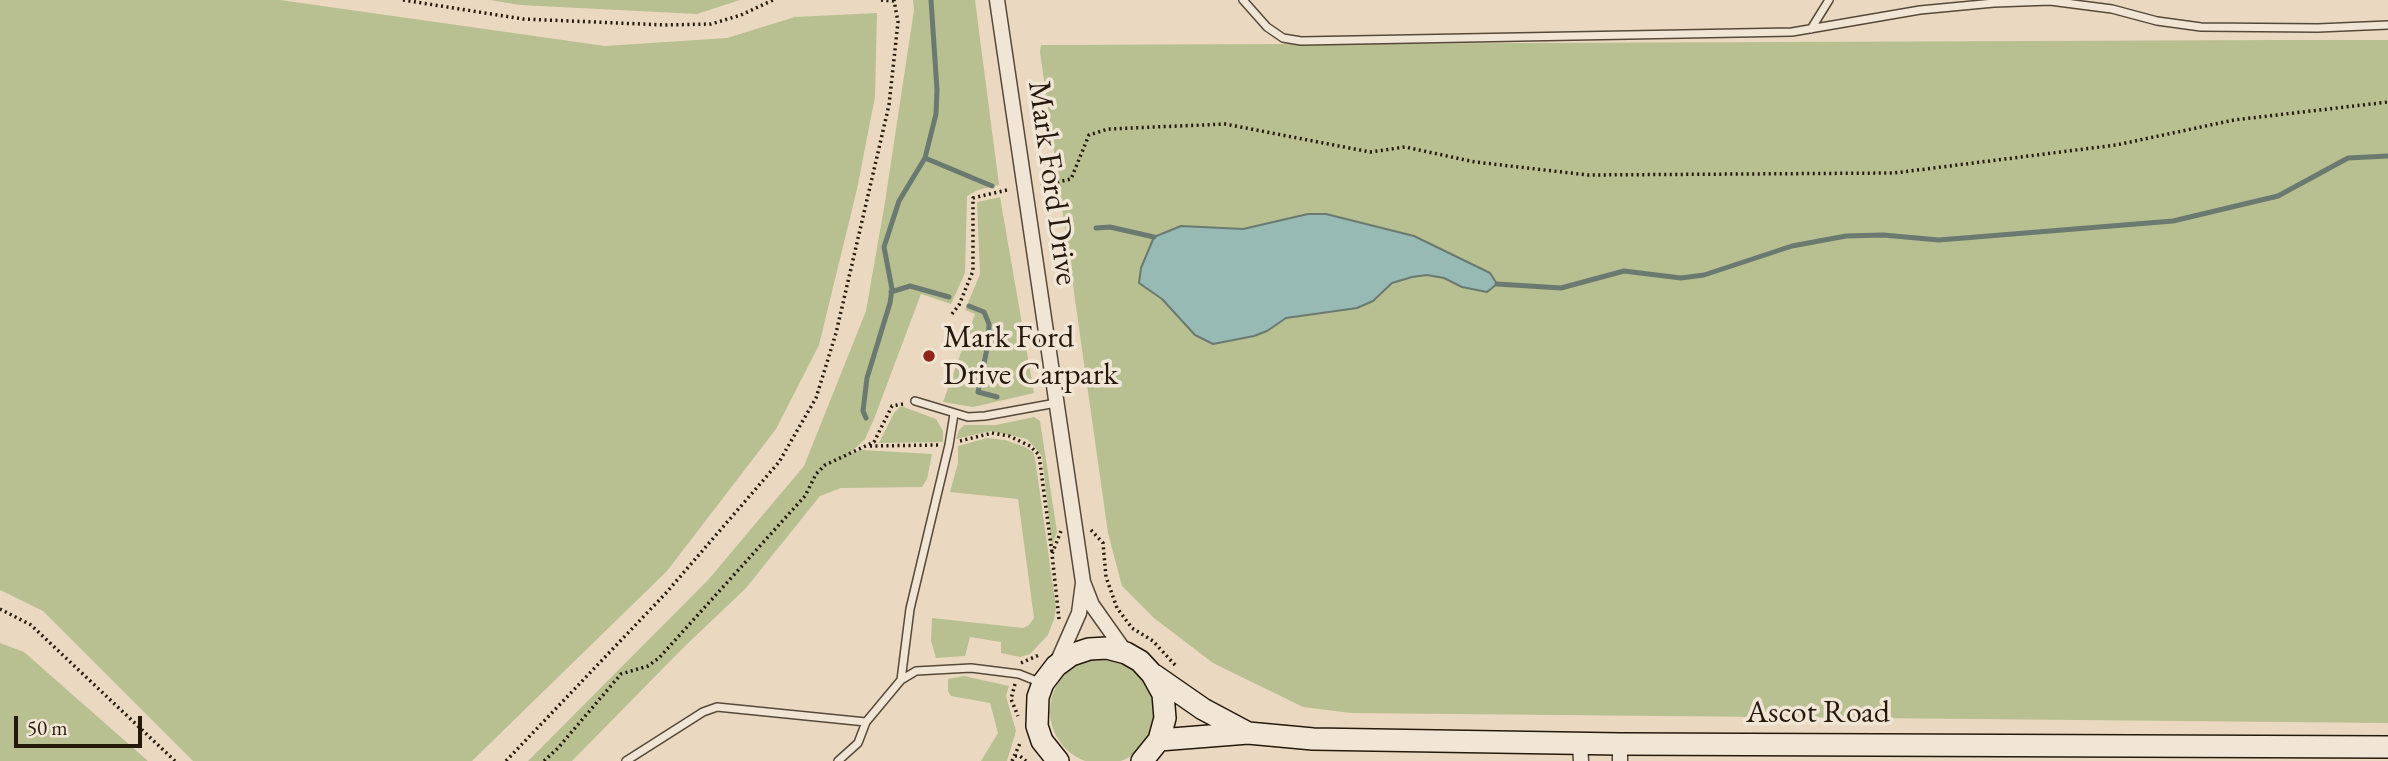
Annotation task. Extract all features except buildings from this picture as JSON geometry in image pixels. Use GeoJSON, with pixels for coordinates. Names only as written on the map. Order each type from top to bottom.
{"type":"FeatureCollection","features":[{"type":"Feature","properties":{"kind":"street","name":"Mark Ford Drive"},"geometry":{"type":"LineString","coordinates":[[997,0],[1083,582],[1092,605],[1126,653]]}},
{"type":"Feature","properties":{"kind":"street","name":"Mark Ford Drive"},"geometry":{"type":"LineString","coordinates":[[1049,666],[1079,613],[1083,582]]}},
{"type":"Feature","properties":{"kind":"street"},"geometry":{"type":"LineString","coordinates":[[1058,761],[1042,741],[1036,712],[1038,697],[1049,666],[1089,649],[1108,648],[1126,653]]}},
{"type":"Feature","properties":{"kind":"street","name":"Ascot Road"},"geometry":{"type":"LineString","coordinates":[[1126,653],[1203,709],[1248,733]]}},
{"type":"Feature","properties":{"kind":"street"},"geometry":{"type":"LineString","coordinates":[[1149,755],[1165,718],[1163,694],[1152,674]]}},
{"type":"Feature","properties":{"kind":"street","name":"Ascot Road"},"geometry":{"type":"LineString","coordinates":[[1149,755],[1248,733],[1620,753],[2031,749],[2291,754],[2388,747]]}},
{"type":"Feature","properties":{"kind":"street"},"geometry":{"type":"LineString","coordinates":[[1023,758],[1042,741]]}},
{"type":"Feature","properties":{"kind":"lane"},"geometry":{"type":"LineString","coordinates":[[1243,0],[1267,27],[1283,38],[1301,41],[1792,32],[1920,10],[2049,1],[2112,9],[2157,21],[2201,27],[2318,28],[2388,25]]}},
{"type":"Feature","properties":{"kind":"lane"},"geometry":{"type":"LineString","coordinates":[[1811,29],[1829,0]]}},
{"type":"Feature","properties":{"kind":"lane"},"geometry":{"type":"LineString","coordinates":[[915,401],[968,417],[1056,403]]}},
{"type":"Feature","properties":{"kind":"lane"},"geometry":{"type":"LineString","coordinates":[[901,680],[910,610],[954,414]]}},
{"type":"Feature","properties":{"kind":"lane"},"geometry":{"type":"LineString","coordinates":[[838,761],[858,743],[866,722],[901,680],[916,671],[971,668],[1019,674],[1049,666]]}},
{"type":"Feature","properties":{"kind":"lane"},"geometry":{"type":"LineString","coordinates":[[626,761],[703,712],[717,707],[866,722]]}},
{"type":"Feature","properties":{"kind":"path"},"geometry":{"type":"LineString","coordinates":[[403,0],[523,19],[665,25],[711,24],[741,15],[773,0]]}},
{"type":"Feature","properties":{"kind":"path"},"geometry":{"type":"LineString","coordinates":[[506,761],[666,593],[779,462],[816,398],[836,333],[889,105],[898,22],[894,0],[881,0]]}},
{"type":"Feature","properties":{"kind":"path"},"geometry":{"type":"LineString","coordinates":[[1041,186],[1071,179],[1089,135],[1108,129],[1225,124],[1370,152],[1405,147],[1475,162],[1588,175],[1894,173],[2116,145],[2234,120],[2388,102]]}},
{"type":"Feature","properties":{"kind":"path"},"geometry":{"type":"LineString","coordinates":[[952,314],[960,305],[973,271],[973,198],[1007,190]]}},
{"type":"Feature","properties":{"kind":"path"},"geometry":{"type":"LineString","coordinates":[[544,761],[621,674],[648,666],[659,658],[805,496],[816,474],[825,465],[874,442],[892,406],[915,401]]}},
{"type":"Feature","properties":{"kind":"path"},"geometry":{"type":"LineString","coordinates":[[1030,446],[1039,455],[1059,604],[1057,627]]}},
{"type":"Feature","properties":{"kind":"path"},"geometry":{"type":"LineString","coordinates":[[1052,554],[1059,534]]}},
{"type":"Feature","properties":{"kind":"path"},"geometry":{"type":"LineString","coordinates":[[1103,543],[1105,578],[1118,608],[1132,628],[1153,641],[1178,669]]}},
{"type":"Feature","properties":{"kind":"path"},"geometry":{"type":"LineString","coordinates":[[0,609],[31,625],[175,761]]}},
{"type":"Feature","properties":{"kind":"path"},"geometry":{"type":"LineString","coordinates":[[1019,718],[1011,699],[1022,661],[1037,657],[1049,666]]}},
{"type":"Feature","properties":{"kind":"path"},"geometry":{"type":"LineString","coordinates":[[1020,730],[1023,758]]}},
{"type":"Feature","properties":{"kind":"path"},"geometry":{"type":"LineString","coordinates":[[1023,758],[1020,756],[1026,761]]}},
{"type":"Feature","properties":{"kind":"path"},"geometry":{"type":"LineString","coordinates":[[1012,761],[1023,758]]}},
{"type":"Feature","properties":{"kind":"green space"},"geometry":{"type":"Polygon","coordinates":[[[0,0],[280,0],[605,46],[727,38],[795,17],[877,13],[875,97],[857,189],[819,345],[776,429],[667,571],[472,761],[193,761],[43,611],[0,590],[0,0]]]}},
{"type":"Feature","properties":{"kind":"green space"},"geometry":{"type":"Polygon","coordinates":[[[490,0],[740,0],[697,14],[520,5],[490,0]]]}},
{"type":"Feature","properties":{"kind":"green space"},"geometry":{"type":"Polygon","coordinates":[[[913,0],[975,0],[999,185],[967,196],[965,273],[951,304],[921,294],[874,419],[865,439],[850,453],[862,450],[932,454],[927,479],[922,487],[841,488],[820,496],[746,588],[572,761],[528,761],[708,580],[804,466],[866,311],[885,202],[914,10],[913,0]]]}},
{"type":"Feature","properties":{"kind":"green space"},"geometry":{"type":"Polygon","coordinates":[[[2388,40],[2388,723],[1351,713],[1303,707],[1213,663],[1154,618],[1122,586],[1108,533],[1041,45],[2388,40]]]}},
{"type":"Feature","properties":{"kind":"green space"},"geometry":{"type":"Polygon","coordinates":[[[1000,197],[1034,393],[973,407],[943,402],[975,314],[965,310],[980,274],[977,202],[1000,197]]]}},
{"type":"Feature","properties":{"kind":"green space"},"geometry":{"type":"Polygon","coordinates":[[[901,406],[936,419],[943,431],[943,442],[879,443],[894,413],[901,406]]]}},
{"type":"Feature","properties":{"kind":"green space"},"geometry":{"type":"Polygon","coordinates":[[[1034,417],[1040,421],[1057,532],[1052,546],[1042,456],[1038,451],[1027,439],[991,431],[956,439],[964,425],[996,425],[1034,417]]]}},
{"type":"Feature","properties":{"kind":"green space"},"geometry":{"type":"Polygon","coordinates":[[[987,438],[1005,440],[1033,452],[1056,608],[1054,619],[1048,635],[1030,654],[1020,657],[1001,653],[1001,642],[970,637],[965,656],[936,658],[931,641],[932,618],[1023,628],[1034,618],[1018,499],[950,492],[958,463],[958,446],[987,438]]]}},
{"type":"Feature","properties":{"kind":"green space"},"geometry":{"type":"Polygon","coordinates":[[[0,643],[24,652],[148,761],[0,761],[0,643]]]}},
{"type":"Feature","properties":{"kind":"green space"},"geometry":{"type":"Polygon","coordinates":[[[1103,658],[1123,662],[1140,674],[1152,691],[1156,711],[1152,731],[1140,748],[1123,760],[1103,764],[1083,760],[1066,748],[1054,731],[1050,711],[1054,691],[1066,674],[1083,662],[1103,658]]]}},
{"type":"Feature","properties":{"kind":"green space"},"geometry":{"type":"Polygon","coordinates":[[[964,676],[1009,686],[1006,696],[1016,731],[1007,761],[981,761],[998,733],[990,703],[951,696],[948,691],[948,679],[964,676]]]}},
{"type":"Feature","properties":{"kind":"water"},"geometry":{"type":"Polygon","coordinates":[[[1308,214],[1326,214],[1414,236],[1490,273],[1497,284],[1487,292],[1462,287],[1444,278],[1427,275],[1412,277],[1392,283],[1373,301],[1357,308],[1286,318],[1254,336],[1213,344],[1195,335],[1162,299],[1139,283],[1141,268],[1154,237],[1181,226],[1243,229],[1308,214]]]}},
{"type":"Feature","properties":{"kind":"waterway"},"geometry":{"type":"LineString","coordinates":[[866,418],[863,411],[867,378],[892,289],[884,247],[899,201],[925,158],[936,114],[931,0]]}},
{"type":"Feature","properties":{"kind":"waterway"},"geometry":{"type":"LineString","coordinates":[[1497,284],[1561,288],[1624,271],[1681,278],[1704,275],[1792,246],[1846,236],[1883,235],[1939,240],[2173,221],[2278,196],[2348,158],[2388,156]]}},
{"type":"Feature","properties":{"kind":"waterway"},"geometry":{"type":"LineString","coordinates":[[925,158],[992,186]]}},
{"type":"Feature","properties":{"kind":"waterway"},"geometry":{"type":"LineString","coordinates":[[1096,228],[1110,227],[1154,237]]}},
{"type":"Feature","properties":{"kind":"waterway"},"geometry":{"type":"LineString","coordinates":[[891,292],[910,286],[949,297]]}},
{"type":"Feature","properties":{"kind":"waterway"},"geometry":{"type":"LineString","coordinates":[[969,306],[984,312],[989,324],[988,344],[978,392],[997,397]]}},
{"type":"Feature","properties":{"kind":"place","name":"Mark Ford Drive Carpark"},"geometry":{"type":"Point","coordinates":[929,356]}}]}
